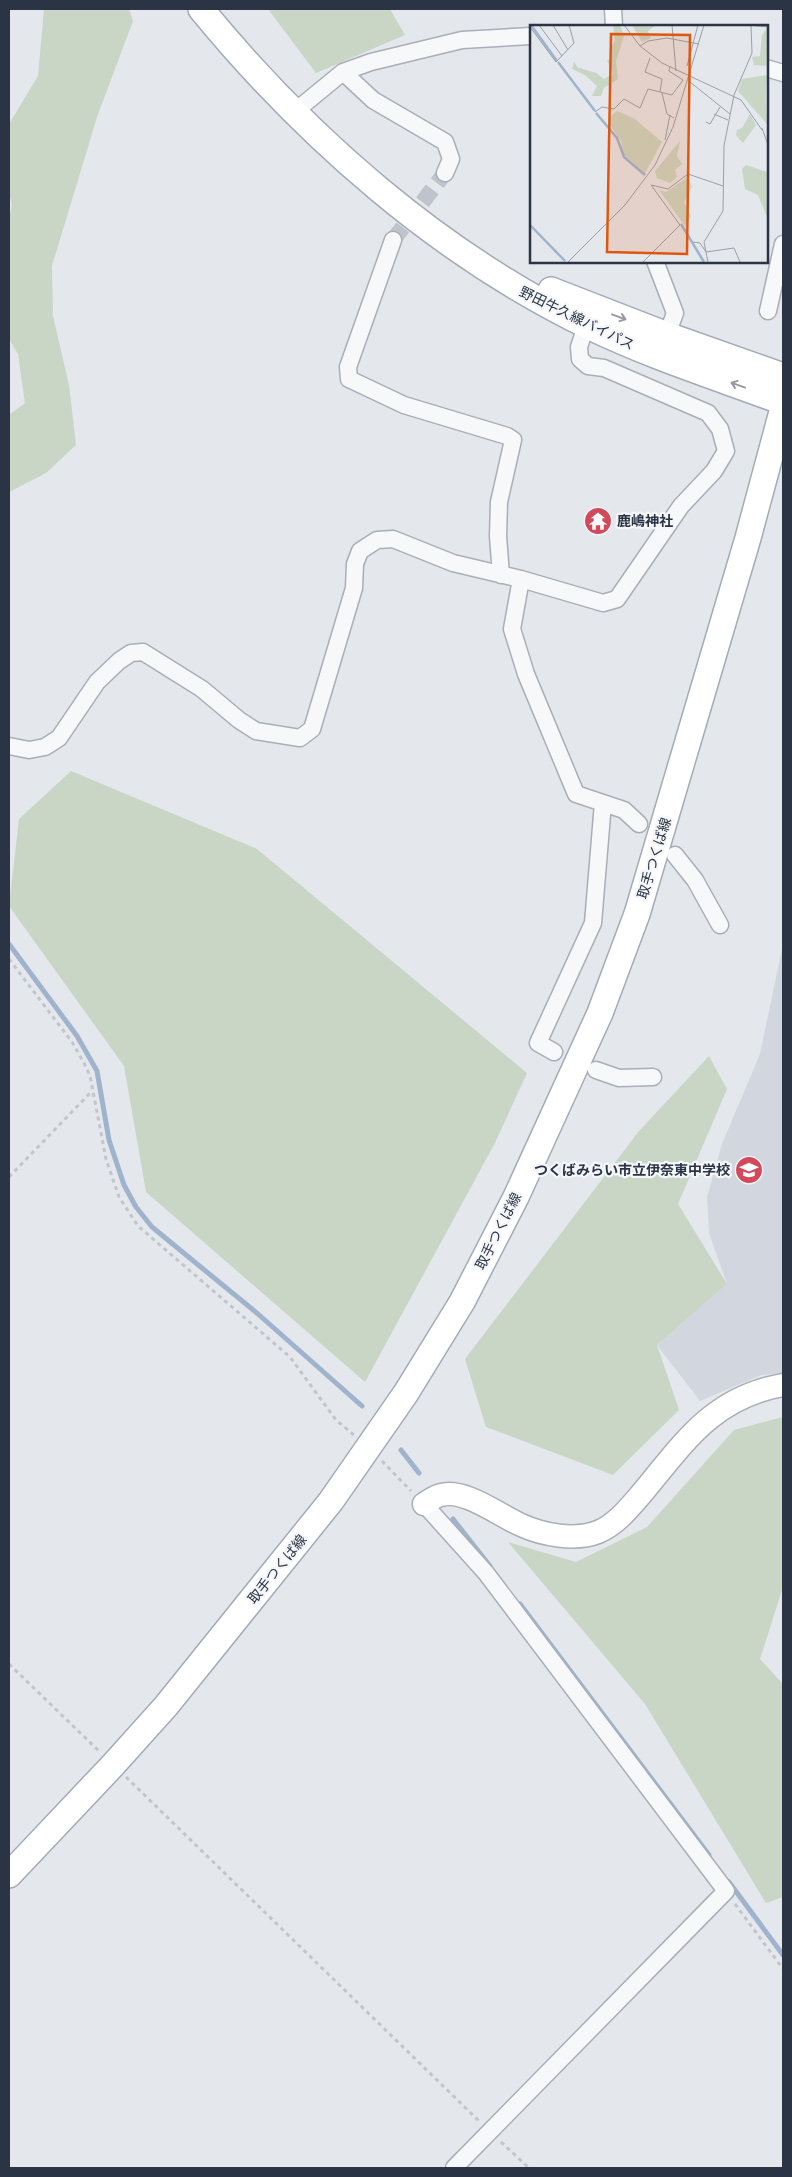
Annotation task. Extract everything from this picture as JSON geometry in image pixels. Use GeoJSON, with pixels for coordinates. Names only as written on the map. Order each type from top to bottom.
{"type":"FeatureCollection","features":[{"type":"Feature","properties":{"kind":"main road","name":"野田牛久線バイパス"},"geometry":{"type":"LineString","coordinates":[[201,9],[260,78],[294,113],[343,158],[391,198],[476,262],[513,286],[663,346],[783,402]]}},
{"type":"Feature","properties":{"kind":"main road","name":"野田牛久線バイパス"},"geometry":{"type":"LineString","coordinates":[[663,346],[782,377]]}},
{"type":"Feature","properties":{"kind":"main road","name":"取手つくば線"},"geometry":{"type":"LineString","coordinates":[[9,1875],[166,1706],[313,1524],[406,1393],[462,1302],[516,1197],[600,1013],[637,914],[751,528],[783,408]]}},
{"type":"Feature","properties":{"kind":"street"},"geometry":{"type":"LineString","coordinates":[[613,9],[614,25]]}},
{"type":"Feature","properties":{"kind":"street"},"geometry":{"type":"LineString","coordinates":[[294,113],[343,72],[371,62],[462,40],[530,36]]}},
{"type":"Feature","properties":{"kind":"street"},"geometry":{"type":"LineString","coordinates":[[767,68],[783,73]]}},
{"type":"Feature","properties":{"kind":"street"},"geometry":{"type":"LineString","coordinates":[[343,72],[373,100],[445,142],[451,159],[445,173]]}},
{"type":"Feature","properties":{"kind":"street"},"geometry":{"type":"LineString","coordinates":[[393,240],[348,367],[349,379],[404,405],[507,436],[513,440],[500,502],[498,536],[500,575]]}},
{"type":"Feature","properties":{"kind":"street"},"geometry":{"type":"LineString","coordinates":[[768,311],[783,244]]}},
{"type":"Feature","properties":{"kind":"street"},"geometry":{"type":"LineString","coordinates":[[655,262],[675,313],[663,346]]}},
{"type":"Feature","properties":{"kind":"street"},"geometry":{"type":"LineString","coordinates":[[9,746],[29,750],[45,747],[59,738],[97,682],[119,661],[131,653],[143,652],[202,689],[239,720],[256,731],[300,738],[312,729],[354,588],[355,564],[360,550],[377,540],[393,539],[453,563],[522,579],[603,603],[617,599],[681,506],[714,471],[726,450],[720,429],[708,412],[604,368],[588,366],[580,359],[579,347],[589,316]]}},
{"type":"Feature","properties":{"kind":"street"},"geometry":{"type":"LineString","coordinates":[[522,579],[512,630],[526,674],[576,794],[624,810],[639,824]]}},
{"type":"Feature","properties":{"kind":"street"},"geometry":{"type":"LineString","coordinates":[[554,1052],[538,1043],[593,923],[603,803]]}},
{"type":"Feature","properties":{"kind":"street"},"geometry":{"type":"LineString","coordinates":[[675,855],[695,880],[720,926]]}},
{"type":"Feature","properties":{"kind":"street"},"geometry":{"type":"LineString","coordinates":[[596,1070],[619,1078],[652,1077]]}},
{"type":"Feature","properties":{"kind":"street"},"geometry":{"type":"LineString","coordinates":[[454,2168],[726,1891],[486,1573],[424,1504],[442,1494],[462,1496],[486,1506],[521,1525],[553,1535],[579,1536],[599,1532],[630,1507],[693,1432],[714,1414],[738,1399],[760,1389],[783,1385]]}},
{"type":"Feature","properties":{"kind":"path"},"geometry":{"type":"LineString","coordinates":[[9,959],[72,1042],[84,1063],[90,1076],[106,1159],[119,1197],[138,1226],[290,1357],[336,1420],[424,1504]]}},
{"type":"Feature","properties":{"kind":"path"},"geometry":{"type":"LineString","coordinates":[[9,1177],[92,1091]]}},
{"type":"Feature","properties":{"kind":"path"},"geometry":{"type":"LineString","coordinates":[[9,1664],[529,2168]]}},
{"type":"Feature","properties":{"kind":"path"},"geometry":{"type":"LineString","coordinates":[[726,1891],[783,1969]]}},
{"type":"Feature","properties":{"kind":"shaded area","name":"つくばみらい市立伊奈東中学校"},"geometry":{"type":"Polygon","coordinates":[[[783,944],[783,1373],[761,1375],[700,1401],[657,1345],[727,1284],[709,1233],[707,1197],[722,1144],[760,1054],[783,944]]]}},
{"type":"Feature","properties":{"kind":"green space"},"geometry":{"type":"Polygon","coordinates":[[[44,9],[129,9],[133,21],[97,117],[52,266],[53,316],[69,385],[76,445],[46,473],[9,492],[9,415],[25,403],[18,354],[9,339],[9,220],[12,204],[9,194],[9,124],[38,76],[44,9]]]}},
{"type":"Feature","properties":{"kind":"green space"},"geometry":{"type":"Polygon","coordinates":[[[268,9],[390,9],[405,35],[316,73],[268,9]]]}},
{"type":"Feature","properties":{"kind":"green space"},"geometry":{"type":"Polygon","coordinates":[[[71,771],[257,849],[527,1073],[495,1143],[365,1382],[146,1192],[124,1066],[9,906],[19,819],[71,771]]]}},
{"type":"Feature","properties":{"kind":"green space"},"geometry":{"type":"Polygon","coordinates":[[[709,1056],[727,1089],[678,1204],[727,1284],[657,1345],[679,1410],[613,1475],[486,1427],[465,1359],[639,1131],[709,1056]]]}},
{"type":"Feature","properties":{"kind":"green space"},"geometry":{"type":"Polygon","coordinates":[[[783,1417],[783,1587],[760,1659],[783,1684],[783,1897],[766,1903],[645,1704],[508,1542],[576,1562],[647,1527],[734,1430],[783,1417]]]}},
{"type":"Feature","properties":{"kind":"waterway"},"geometry":{"type":"LineString","coordinates":[[9,944],[77,1036],[97,1071],[109,1140],[124,1185],[136,1207],[152,1227],[258,1314],[362,1406]]}},
{"type":"Feature","properties":{"kind":"waterway"},"geometry":{"type":"LineString","coordinates":[[401,1450],[419,1473]]}},
{"type":"Feature","properties":{"kind":"waterway"},"geometry":{"type":"LineString","coordinates":[[453,1519],[490,1566]]}},
{"type":"Feature","properties":{"kind":"waterway"},"geometry":{"type":"LineString","coordinates":[[520,1604],[709,1855]]}},
{"type":"Feature","properties":{"kind":"waterway"},"geometry":{"type":"LineString","coordinates":[[729,1882],[783,1955]]}},
{"type":"Feature","properties":{"kind":"tunnel"},"geometry":{"type":"LineString","coordinates":[[393,240],[445,173]]}},
{"type":"Feature","properties":{"kind":"place","name":"鹿嶋神社"},"geometry":{"type":"Point","coordinates":[598,521]}},
{"type":"Feature","properties":{"kind":"place","name":"つくばみらい市立伊奈東中学校"},"geometry":{"type":"Point","coordinates":[749,1170]}}]}
